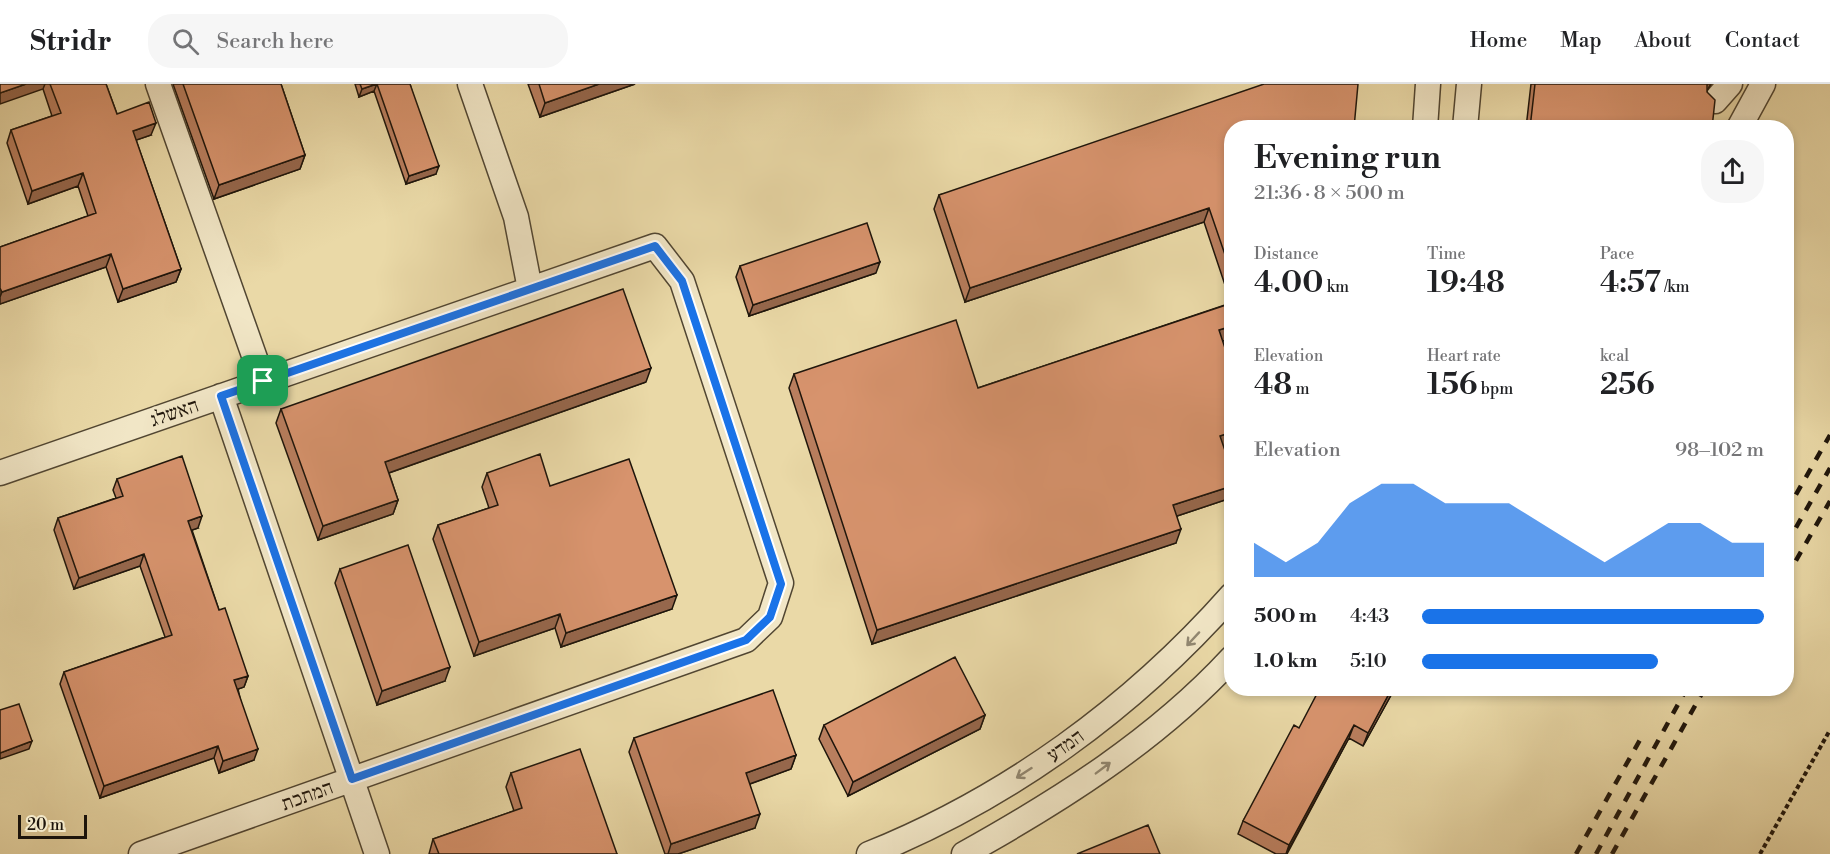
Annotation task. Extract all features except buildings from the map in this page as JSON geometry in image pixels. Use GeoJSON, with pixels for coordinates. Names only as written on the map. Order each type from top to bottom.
{"type":"FeatureCollection","features":[{"type":"Feature","properties":{"kind":"street"},"geometry":{"type":"LineString","coordinates":[[158,84],[263,381]]}},
{"type":"Feature","properties":{"kind":"street"},"geometry":{"type":"LineString","coordinates":[[470,84],[516,217],[530,289]]}},
{"type":"Feature","properties":{"kind":"street"},"geometry":{"type":"LineString","coordinates":[[1426,120],[1428,84]]}},
{"type":"Feature","properties":{"kind":"street"},"geometry":{"type":"LineString","coordinates":[[1467,120],[1469,84]]}},
{"type":"Feature","properties":{"kind":"street"},"geometry":{"type":"LineString","coordinates":[[1743,120],[1763,84]]}},
{"type":"Feature","properties":{"kind":"street","name":"האשלג"},"geometry":{"type":"LineString","coordinates":[[0,473],[655,246]]}},
{"type":"Feature","properties":{"kind":"street","name":"המתכת"},"geometry":{"type":"LineString","coordinates":[[141,854],[746,640],[770,617],[781,584],[682,281],[655,246]]}},
{"type":"Feature","properties":{"kind":"street"},"geometry":{"type":"LineString","coordinates":[[221,396],[377,854]]}},
{"type":"Feature","properties":{"kind":"street","name":"המדע"},"geometry":{"type":"LineString","coordinates":[[869,854],[905,839],[993,794],[1063,748],[1124,701],[1188,644],[1224,604]]}},
{"type":"Feature","properties":{"kind":"street","name":"המדע"},"geometry":{"type":"LineString","coordinates":[[964,854],[1027,819],[1097,773],[1173,716],[1224,666]]}},
{"type":"Feature","properties":{"kind":"path"},"geometry":{"type":"LineString","coordinates":[[1760,854],[1830,730]]}},
{"type":"Feature","properties":{"kind":"railway"},"geometry":{"type":"LineString","coordinates":[[1794,498],[1830,435]]}},
{"type":"Feature","properties":{"kind":"railway"},"geometry":{"type":"LineString","coordinates":[[1794,531],[1830,468]]}},
{"type":"Feature","properties":{"kind":"railway"},"geometry":{"type":"LineString","coordinates":[[1794,564],[1830,501]]}},
{"type":"Feature","properties":{"kind":"railway"},"geometry":{"type":"LineString","coordinates":[[1596,854],[1683,696]]}},
{"type":"Feature","properties":{"kind":"railway"},"geometry":{"type":"LineString","coordinates":[[1612,854],[1701,696]]}},
{"type":"Feature","properties":{"kind":"railway"},"geometry":{"type":"LineString","coordinates":[[1576,854],[1641,738]]}},
{"type":"Feature","properties":{"kind":"route"},"geometry":{"type":"LineString","coordinates":[[655,246],[682,281],[781,584],[770,617],[746,640],[352,779],[221,396],[263,381],[655,246]]}}]}
